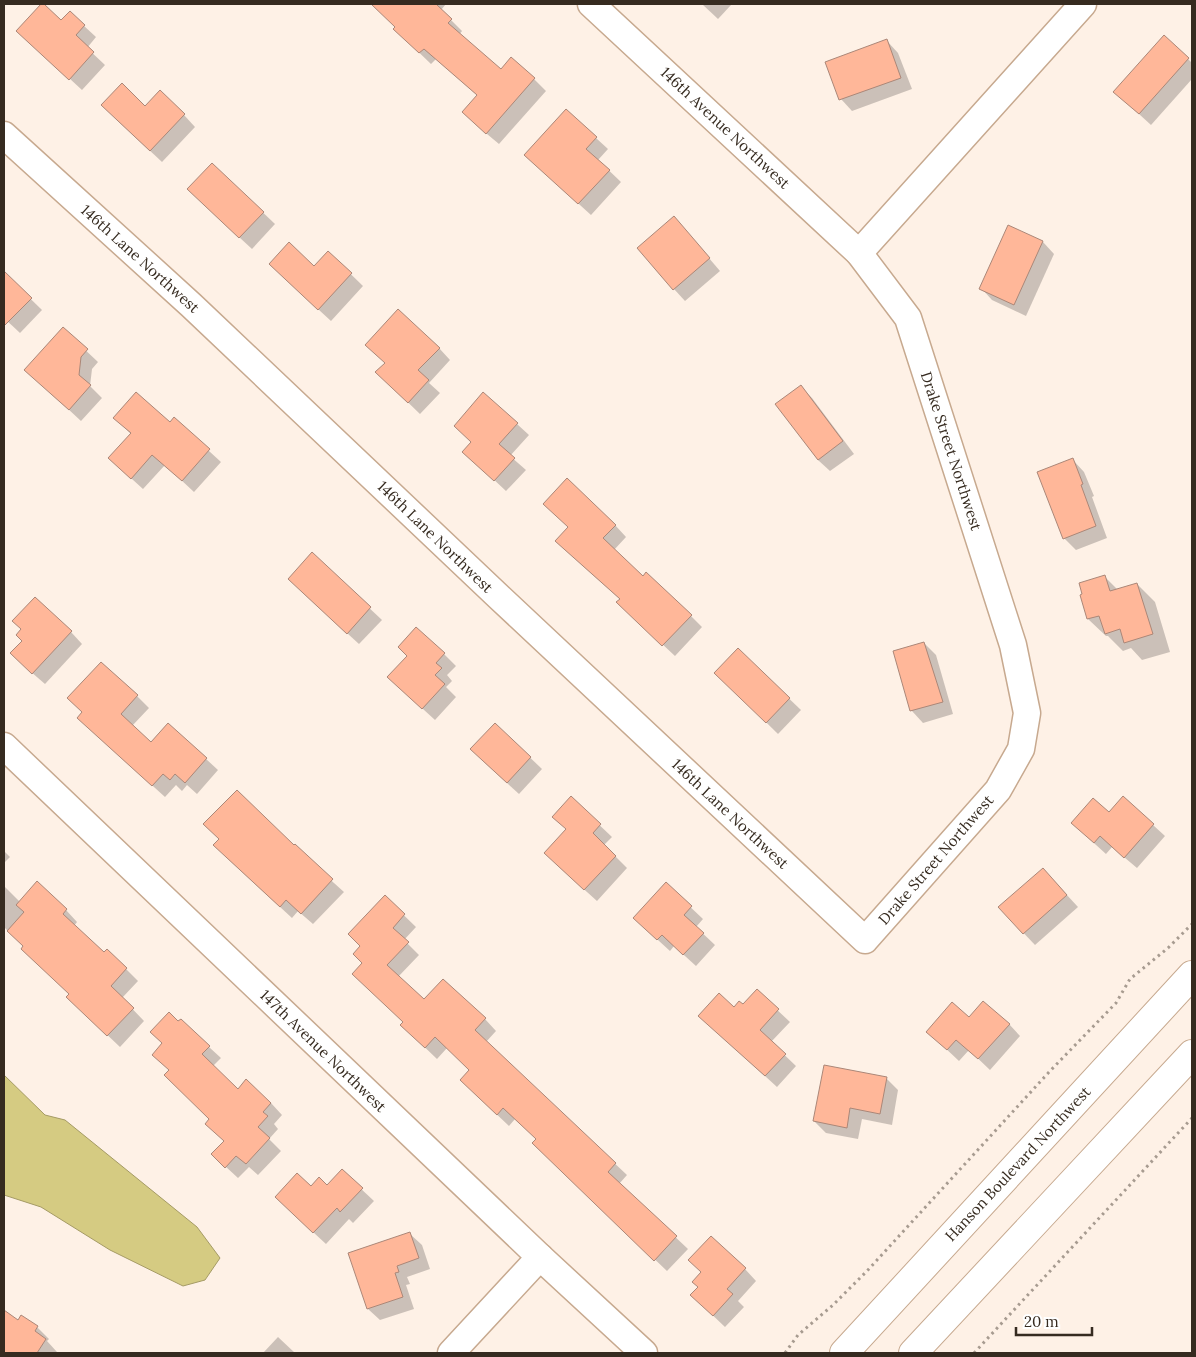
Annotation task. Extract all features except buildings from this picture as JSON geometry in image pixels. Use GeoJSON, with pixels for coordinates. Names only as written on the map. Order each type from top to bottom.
{"type":"FeatureCollection","features":[{"type":"Feature","properties":{"kind":"main road","name":"Hanson Boulevard Northwest"},"geometry":{"type":"LineString","coordinates":[[844,1353],[1192,975]]}},
{"type":"Feature","properties":{"kind":"main road"},"geometry":{"type":"LineString","coordinates":[[912,1353],[1192,1054]]}},
{"type":"Feature","properties":{"kind":"street","name":"146th Avenue Northwest"},"geometry":{"type":"LineString","coordinates":[[591,4],[859,253]]}},
{"type":"Feature","properties":{"kind":"street"},"geometry":{"type":"LineString","coordinates":[[859,253],[1083,4]]}},
{"type":"Feature","properties":{"kind":"street","name":"146th Lane Northwest"},"geometry":{"type":"LineString","coordinates":[[4,135],[192,305],[506,604],[865,940]]}},
{"type":"Feature","properties":{"kind":"street","name":"Drake Street Northwest"},"geometry":{"type":"LineString","coordinates":[[859,253],[908,318],[1013,645],[1027,713],[1021,750],[998,790],[865,940]]}},
{"type":"Feature","properties":{"kind":"street","name":"147th Avenue Northwest"},"geometry":{"type":"LineString","coordinates":[[4,746],[540,1257],[644,1353]]}},
{"type":"Feature","properties":{"kind":"street"},"geometry":{"type":"LineString","coordinates":[[451,1353],[540,1257]]}},
{"type":"Feature","properties":{"kind":"path"},"geometry":{"type":"LineString","coordinates":[[785,1353],[798,1335],[834,1305],[867,1271],[1050,1071],[1116,1003],[1130,979],[1168,948],[1192,924]]}},
{"type":"Feature","properties":{"kind":"path"},"geometry":{"type":"LineString","coordinates":[[974,1353],[1192,1118]]}},
{"type":"Feature","properties":{"kind":"shaded area"},"geometry":{"type":"Polygon","coordinates":[[[4,1075],[45,1115],[65,1120],[197,1227],[220,1258],[205,1280],[183,1286],[110,1250],[41,1207],[4,1195],[4,1075]]]}}]}
